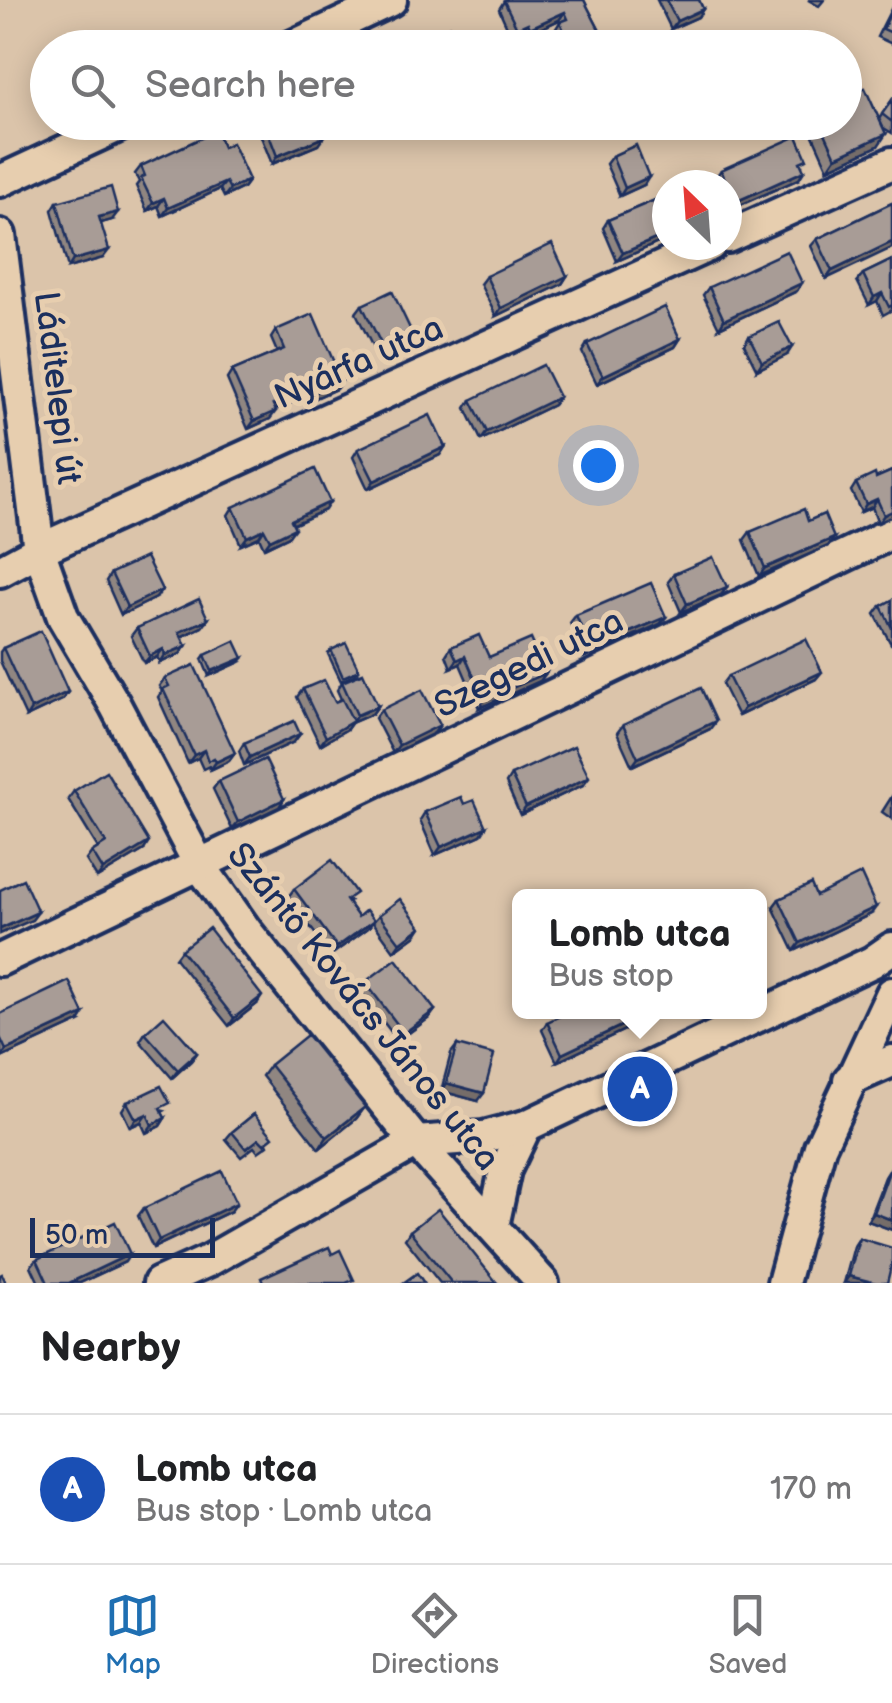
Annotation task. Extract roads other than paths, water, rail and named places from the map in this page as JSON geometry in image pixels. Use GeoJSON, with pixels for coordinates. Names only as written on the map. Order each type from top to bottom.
{"type":"FeatureCollection","features":[{"type":"Feature","properties":{"kind":"street"},"geometry":{"type":"LineString","coordinates":[[327,30],[391,0]]}},
{"type":"Feature","properties":{"kind":"street"},"geometry":{"type":"LineString","coordinates":[[0,182],[89,140]]}},
{"type":"Feature","properties":{"kind":"street"},"geometry":{"type":"LineString","coordinates":[[742,231],[892,162]]}},
{"type":"Feature","properties":{"kind":"street","name":"Láditelepi út"},"geometry":{"type":"LineString","coordinates":[[0,235],[39,550]]}},
{"type":"Feature","properties":{"kind":"street","name":"Nyárfa utca"},"geometry":{"type":"LineString","coordinates":[[0,570],[677,260]]}},
{"type":"Feature","properties":{"kind":"street","name":"Szegedi utca"},"geometry":{"type":"LineString","coordinates":[[0,960],[892,533]]}},
{"type":"Feature","properties":{"kind":"street","name":"Szántó Kovács János utca"},"geometry":{"type":"LineString","coordinates":[[39,550],[63,618],[115,705],[199,864],[247,932],[416,1142],[543,1283]]}},
{"type":"Feature","properties":{"kind":"street"},"geometry":{"type":"LineString","coordinates":[[767,1012],[872,962],[892,948]]}},
{"type":"Feature","properties":{"kind":"street"},"geometry":{"type":"LineString","coordinates":[[783,1283],[809,1182],[849,1080],[892,993]]}},
{"type":"Feature","properties":{"kind":"street"},"geometry":{"type":"LineString","coordinates":[[158,1283],[210,1260],[416,1142],[484,1137],[526,1126],[752,1019]]}},
{"type":"Feature","properties":{"kind":"street"},"geometry":{"type":"LineString","coordinates":[[849,1080],[892,1062]]}},
{"type":"Feature","properties":{"kind":"street"},"geometry":{"type":"LineString","coordinates":[[494,1226],[505,1170],[526,1126]]}},
{"type":"Feature","properties":{"kind":"place","name":"Lomb utca"},"geometry":{"type":"Point","coordinates":[640,1089]}}]}
